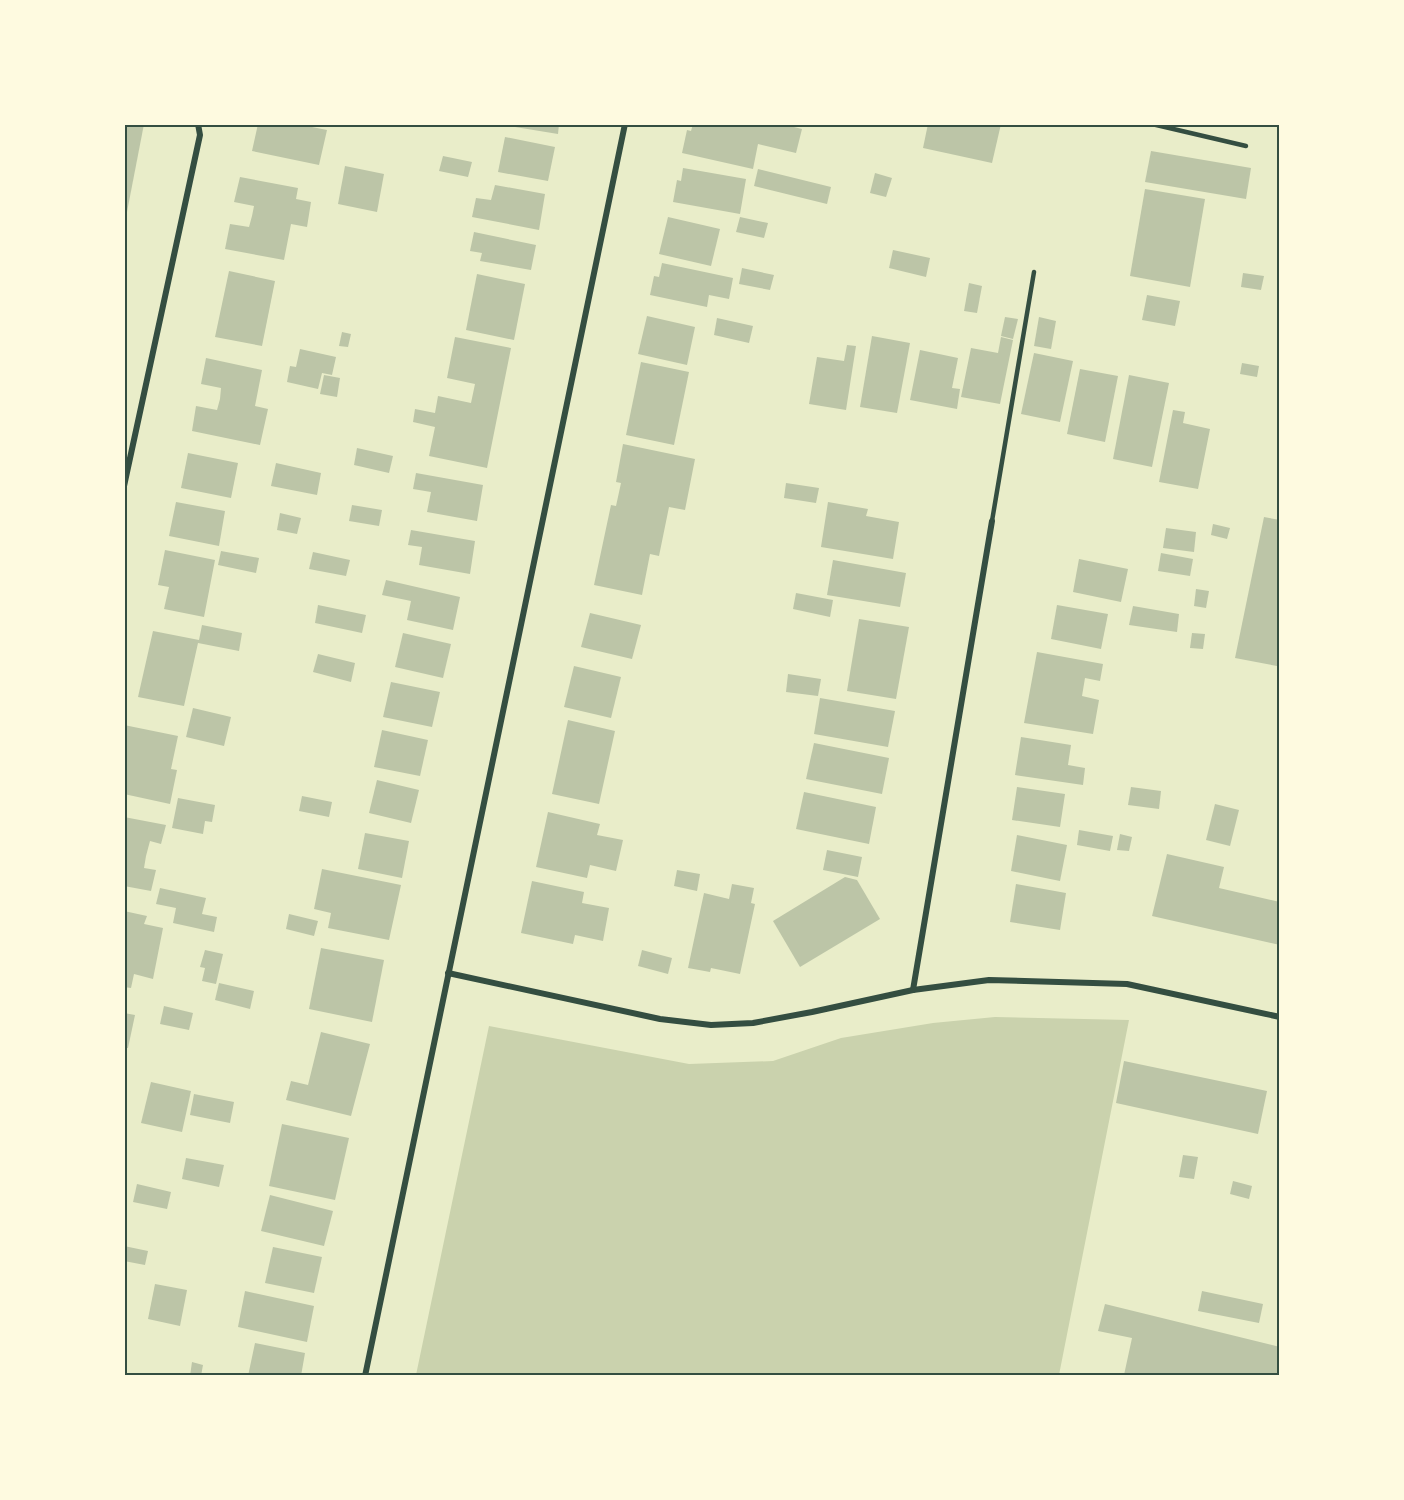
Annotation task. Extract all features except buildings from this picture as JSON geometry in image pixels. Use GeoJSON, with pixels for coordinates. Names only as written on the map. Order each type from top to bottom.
{"type":"FeatureCollection","features":[{"type":"Feature","properties":{"kind":"street"},"geometry":{"type":"LineString","coordinates":[[124,486],[200,135],[198,124]]}},
{"type":"Feature","properties":{"kind":"street"},"geometry":{"type":"LineString","coordinates":[[365,1376],[625,124]]}},
{"type":"Feature","properties":{"kind":"street"},"geometry":{"type":"LineString","coordinates":[[913,990],[992,521]]}},
{"type":"Feature","properties":{"kind":"street"},"geometry":{"type":"LineString","coordinates":[[448,973],[660,1019],[711,1025],[753,1023],[913,990],[989,980],[1127,984],[1280,1017]]}},
{"type":"Feature","properties":{"kind":"lane"},"geometry":{"type":"LineString","coordinates":[[1152,124],[1246,147]]}},
{"type":"Feature","properties":{"kind":"lane"},"geometry":{"type":"LineString","coordinates":[[992,521],[1034,272]]}},
{"type":"Feature","properties":{"kind":"green space"},"geometry":{"type":"Polygon","coordinates":[[[995,1017],[1129,1020],[1059,1375],[416,1375],[489,1026],[689,1064],[773,1061],[841,1038],[933,1023],[995,1017]]]}}]}
